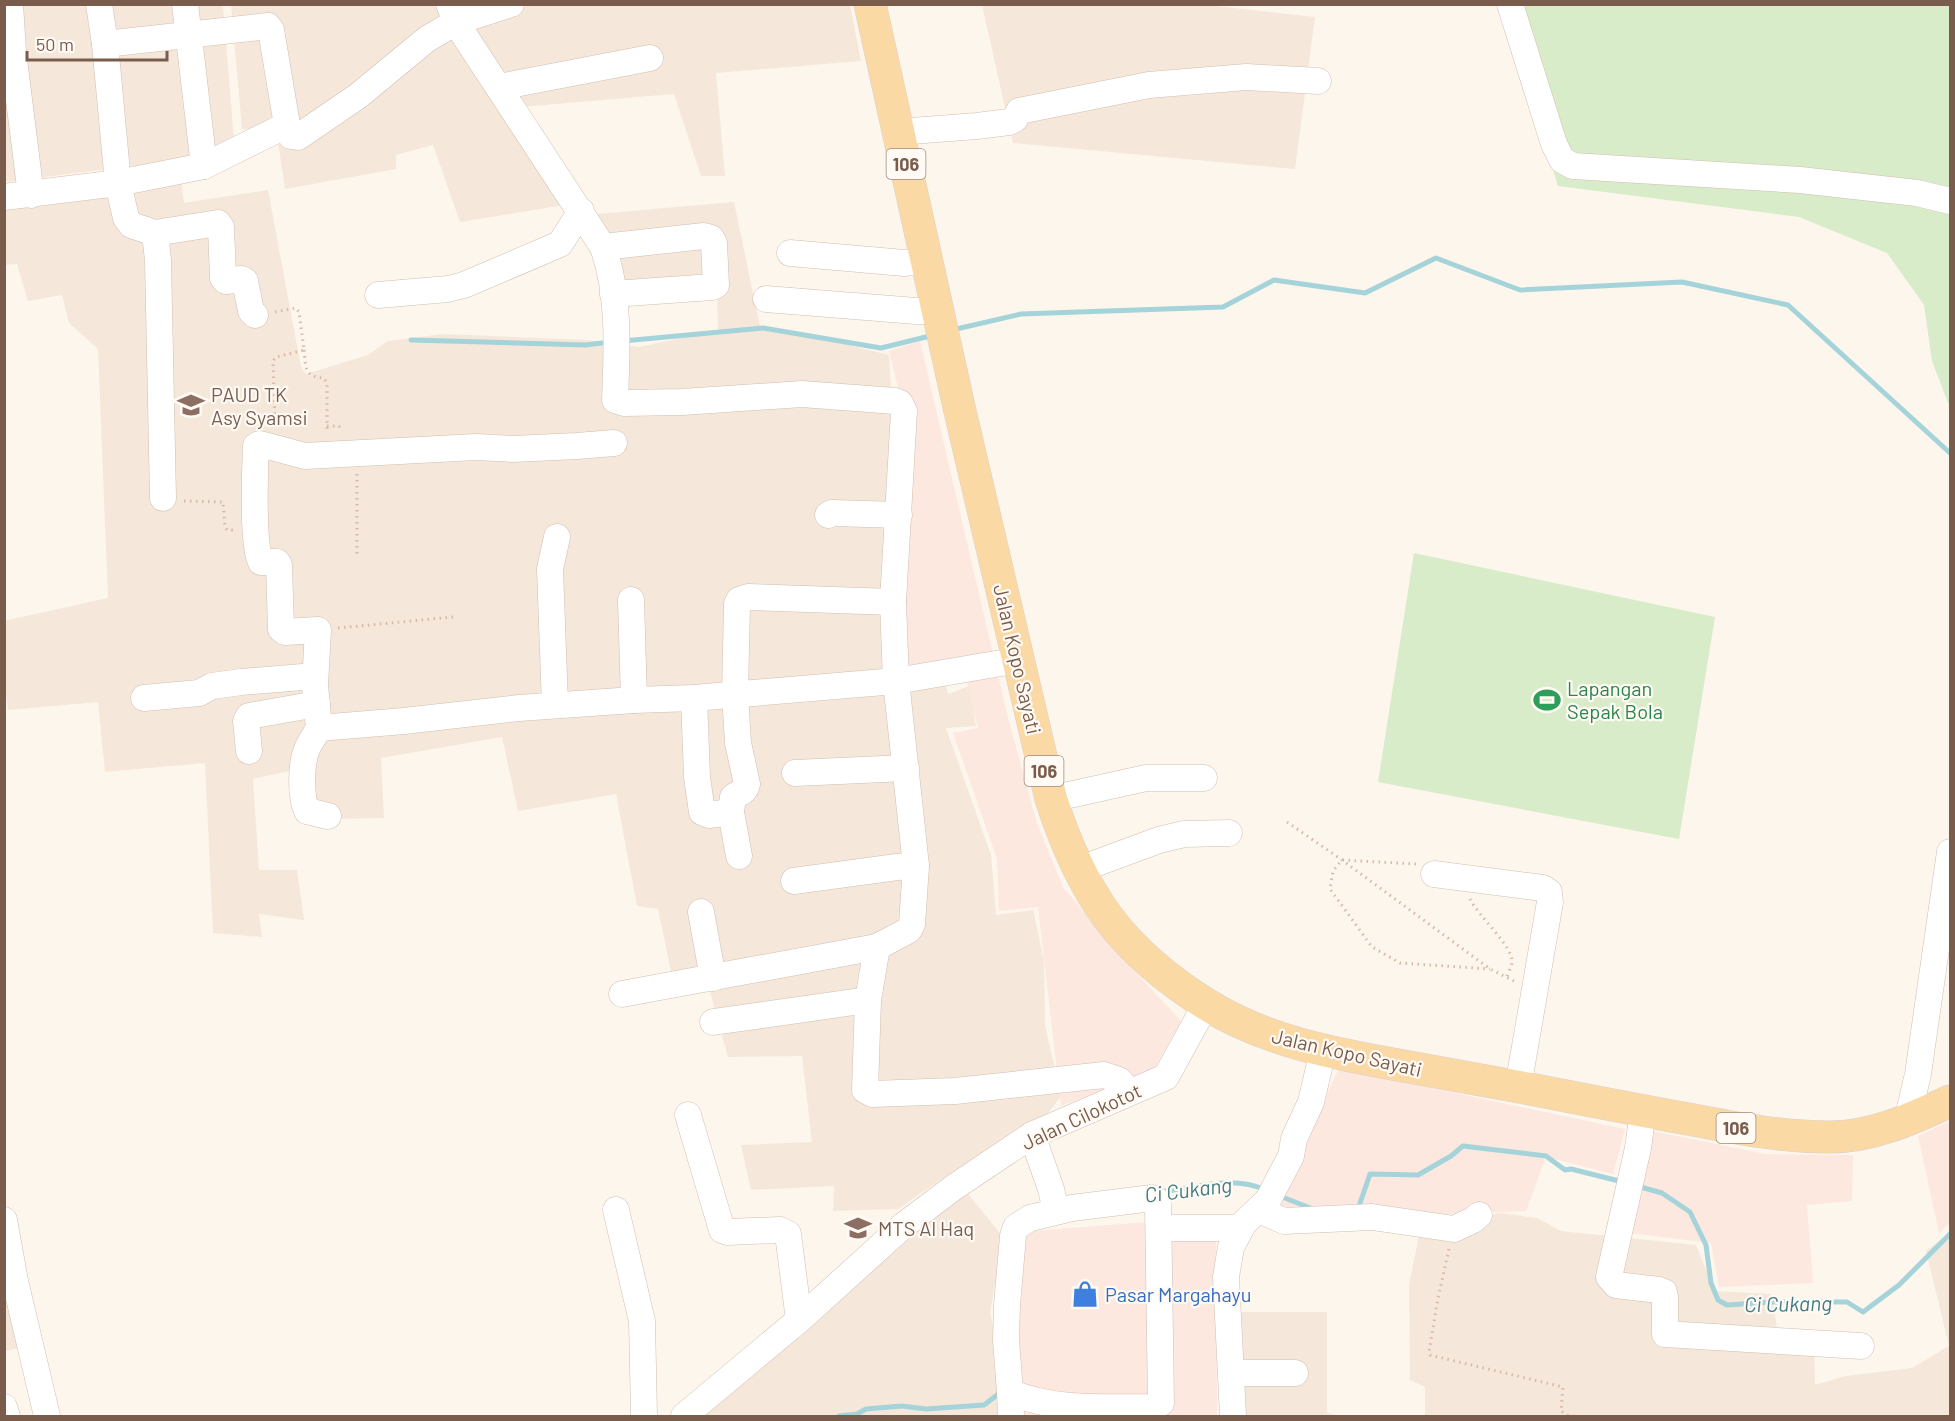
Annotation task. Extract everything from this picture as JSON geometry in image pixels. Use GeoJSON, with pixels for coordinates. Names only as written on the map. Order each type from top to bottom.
{"type":"FeatureCollection","features":[{"type":"Feature","properties":{"kind":"main road","name":"Jalan Kopo Sayati"},"geometry":{"type":"LineString","coordinates":[[870,4],[1051,799],[1062,834],[1089,892],[1125,940],[1148,961],[1206,1004],[1261,1032],[1330,1052],[1783,1135],[1852,1136],[1907,1121],[1950,1101]]}},
{"type":"Feature","properties":{"kind":"street"},"geometry":{"type":"LineString","coordinates":[[10,4],[9,53],[31,195]]}},
{"type":"Feature","properties":{"kind":"street"},"geometry":{"type":"LineString","coordinates":[[99,4],[118,183],[126,218],[131,225],[155,233],[218,223],[221,227],[223,278],[225,281],[241,279],[245,281],[251,311],[255,315]]}},
{"type":"Feature","properties":{"kind":"street"},"geometry":{"type":"LineString","coordinates":[[185,4],[204,166]]}},
{"type":"Feature","properties":{"kind":"street"},"geometry":{"type":"LineString","coordinates":[[105,44],[268,26],[271,30],[289,130],[298,137],[402,62],[453,14],[511,4]]}},
{"type":"Feature","properties":{"kind":"street"},"geometry":{"type":"LineString","coordinates":[[1510,4],[1554,144],[1562,160],[1573,166],[1800,180],[1917,193],[1950,201]]}},
{"type":"Feature","properties":{"kind":"street"},"geometry":{"type":"LineString","coordinates":[[453,14],[603,247],[609,262],[613,294],[617,353],[615,400],[618,403],[682,402],[802,394],[895,400],[900,403],[904,411],[893,602],[896,681],[916,866],[912,924],[909,930],[877,947],[622,994]]}},
{"type":"Feature","properties":{"kind":"street"},"geometry":{"type":"LineString","coordinates":[[499,87],[650,58]]}},
{"type":"Feature","properties":{"kind":"street"},"geometry":{"type":"LineString","coordinates":[[898,132],[1009,122],[1015,119],[1019,111],[1149,85],[1246,77],[1318,81]]}},
{"type":"Feature","properties":{"kind":"street"},"geometry":{"type":"LineString","coordinates":[[4,196],[31,195],[118,183],[204,166],[289,130]]}},
{"type":"Feature","properties":{"kind":"street"},"geometry":{"type":"LineString","coordinates":[[378,295],[448,289],[464,285],[560,244],[581,211]]}},
{"type":"Feature","properties":{"kind":"street"},"geometry":{"type":"LineString","coordinates":[[155,233],[158,260],[163,498]]}},
{"type":"Feature","properties":{"kind":"street"},"geometry":{"type":"LineString","coordinates":[[603,247],[704,236],[711,238],[714,243],[716,285],[613,294]]}},
{"type":"Feature","properties":{"kind":"street"},"geometry":{"type":"LineString","coordinates":[[790,253],[904,263],[927,261]]}},
{"type":"Feature","properties":{"kind":"street"},"geometry":{"type":"LineString","coordinates":[[766,299],[916,311],[942,328]]}},
{"type":"Feature","properties":{"kind":"street"},"geometry":{"type":"LineString","coordinates":[[328,816],[307,811],[304,805],[302,782],[306,751],[318,716],[315,676],[318,630],[285,632],[281,629],[279,565],[277,562],[264,563],[259,559],[256,530],[256,446],[260,444],[275,450],[304,456],[476,447],[513,449],[577,447],[614,443]]}},
{"type":"Feature","properties":{"kind":"street"},"geometry":{"type":"LineString","coordinates":[[828,515],[832,513],[899,515]]}},
{"type":"Feature","properties":{"kind":"street"},"geometry":{"type":"LineString","coordinates":[[555,705],[550,569],[557,537]]}},
{"type":"Feature","properties":{"kind":"street"},"geometry":{"type":"LineString","coordinates":[[739,856],[731,812],[734,797],[746,789],[747,784],[738,742],[735,694],[737,604],[739,600],[748,597],[893,602]]}},
{"type":"Feature","properties":{"kind":"street"},"geometry":{"type":"LineString","coordinates":[[631,600],[634,700]]}},
{"type":"Feature","properties":{"kind":"street"},"geometry":{"type":"LineString","coordinates":[[249,751],[246,721],[249,716],[318,716],[694,698],[896,681],[1018,660]]}},
{"type":"Feature","properties":{"kind":"street"},"geometry":{"type":"LineString","coordinates":[[144,698],[199,693],[212,686],[233,682],[315,676]]}},
{"type":"Feature","properties":{"kind":"street"},"geometry":{"type":"LineString","coordinates":[[694,698],[697,777],[702,812],[709,815],[731,812]]}},
{"type":"Feature","properties":{"kind":"street"},"geometry":{"type":"LineString","coordinates":[[795,773],[906,768]]}},
{"type":"Feature","properties":{"kind":"street"},"geometry":{"type":"LineString","coordinates":[[1051,799],[1146,778],[1204,778]]}},
{"type":"Feature","properties":{"kind":"street"},"geometry":{"type":"LineString","coordinates":[[1078,870],[1159,840],[1184,834],[1229,833]]}},
{"type":"Feature","properties":{"kind":"street"},"geometry":{"type":"LineString","coordinates":[[1907,1121],[1918,1074],[1950,852]]}},
{"type":"Feature","properties":{"kind":"street"},"geometry":{"type":"LineString","coordinates":[[794,881],[916,866]]}},
{"type":"Feature","properties":{"kind":"street"},"geometry":{"type":"LineString","coordinates":[[1426,869],[1459,878],[1543,888],[1549,892],[1550,902],[1518,1087]]}},
{"type":"Feature","properties":{"kind":"street"},"geometry":{"type":"LineString","coordinates":[[700,912],[713,978]]}},
{"type":"Feature","properties":{"kind":"street"},"geometry":{"type":"LineString","coordinates":[[877,947],[868,1000],[864,1084],[867,1093],[955,1091],[1104,1075],[1119,1080],[1130,1092]]}},
{"type":"Feature","properties":{"kind":"street"},"geometry":{"type":"LineString","coordinates":[[713,1022],[868,1000]]}},
{"type":"Feature","properties":{"kind":"street","name":"Jalan Cilokotot"},"geometry":{"type":"LineString","coordinates":[[684,1416],[799,1320],[904,1225],[953,1188],[1032,1135],[1161,1080],[1169,1074],[1206,1004]]}},
{"type":"Feature","properties":{"kind":"street"},"geometry":{"type":"LineString","coordinates":[[1233,1416],[1226,1277],[1231,1247],[1241,1228],[1264,1205],[1288,1161],[1303,1143],[1321,1104],[1330,1052]]}},
{"type":"Feature","properties":{"kind":"street"},"geometry":{"type":"LineString","coordinates":[[1643,1111],[1610,1277],[1616,1285],[1664,1292],[1665,1335],[1861,1346]]}},
{"type":"Feature","properties":{"kind":"street"},"geometry":{"type":"LineString","coordinates":[[688,1115],[722,1230],[727,1232],[780,1230],[788,1234],[799,1320]]}},
{"type":"Feature","properties":{"kind":"street"},"geometry":{"type":"LineString","coordinates":[[1032,1135],[1054,1203]]}},
{"type":"Feature","properties":{"kind":"street"},"geometry":{"type":"LineString","coordinates":[[1152,1198],[1158,1205],[1159,1228],[1161,1403],[1154,1407],[1087,1406],[1023,1398],[1011,1404],[1006,1340],[1013,1236],[1016,1227],[1054,1203],[1112,1202],[1152,1198]]}},
{"type":"Feature","properties":{"kind":"street"},"geometry":{"type":"LineString","coordinates":[[1264,1205],[1284,1221],[1372,1217],[1454,1229],[1473,1221],[1479,1215]]}},
{"type":"Feature","properties":{"kind":"street"},"geometry":{"type":"LineString","coordinates":[[616,1210],[642,1321],[644,1416]]}},
{"type":"Feature","properties":{"kind":"street"},"geometry":{"type":"LineString","coordinates":[[4,1220],[10,1281],[47,1416]]}},
{"type":"Feature","properties":{"kind":"street"},"geometry":{"type":"LineString","coordinates":[[1159,1228],[1241,1228]]}},
{"type":"Feature","properties":{"kind":"street"},"geometry":{"type":"LineString","coordinates":[[1232,1373],[1295,1373]]}},
{"type":"Feature","properties":{"kind":"street"},"geometry":{"type":"LineString","coordinates":[[4,1407],[7,1416]]}},
{"type":"Feature","properties":{"kind":"path"},"geometry":{"type":"LineString","coordinates":[[255,315],[296,308],[299,312],[309,375],[324,378],[327,384],[327,455]]}},
{"type":"Feature","properties":{"kind":"path"},"geometry":{"type":"LineString","coordinates":[[275,450],[273,361],[276,357],[304,350]]}},
{"type":"Feature","properties":{"kind":"path"},"geometry":{"type":"LineString","coordinates":[[357,454],[357,555]]}},
{"type":"Feature","properties":{"kind":"path"},"geometry":{"type":"LineString","coordinates":[[163,498],[166,501],[223,502],[227,530],[256,530]]}},
{"type":"Feature","properties":{"kind":"path"},"geometry":{"type":"LineString","coordinates":[[318,630],[453,617]]}},
{"type":"Feature","properties":{"kind":"path"},"geometry":{"type":"LineString","coordinates":[[1287,822],[1490,969],[1534,990]]}},
{"type":"Feature","properties":{"kind":"path"},"geometry":{"type":"LineString","coordinates":[[1342,860],[1426,869]]}},
{"type":"Feature","properties":{"kind":"path"},"geometry":{"type":"LineString","coordinates":[[1342,860],[1333,871],[1330,889],[1372,947],[1400,963],[1490,969]]}},
{"type":"Feature","properties":{"kind":"path"},"geometry":{"type":"LineString","coordinates":[[1459,878],[1474,910],[1509,950],[1512,962],[1506,977]]}},
{"type":"Feature","properties":{"kind":"path"},"geometry":{"type":"LineString","coordinates":[[1454,1229],[1437,1298],[1430,1355],[1563,1388],[1561,1411],[1569,1416]]}},
{"type":"Feature","properties":{"kind":"shaded area"},"geometry":{"type":"Polygon","coordinates":[[[1199,4],[1315,17],[1295,169],[1013,143],[982,5],[1199,4]]]}},
{"type":"Feature","properties":{"kind":"shaded area"},"geometry":{"type":"Polygon","coordinates":[[[4,5],[223,5],[235,153],[5,182],[4,5]]]}},
{"type":"Feature","properties":{"kind":"shaded area"},"geometry":{"type":"Polygon","coordinates":[[[231,5],[850,5],[861,61],[716,73],[725,176],[701,176],[674,94],[507,108],[571,204],[460,222],[433,145],[396,155],[396,169],[285,189],[276,129],[242,129],[231,5]]]}},
{"type":"Feature","properties":{"kind":"shaded area"},"geometry":{"type":"Polygon","coordinates":[[[180,171],[184,203],[268,190],[301,367],[306,374],[368,355],[388,341],[443,334],[588,340],[639,347],[718,330],[717,289],[619,297],[597,214],[734,202],[761,331],[792,331],[889,355],[894,440],[948,694],[970,686],[976,726],[946,728],[991,855],[996,915],[1033,910],[1044,961],[1045,1025],[1061,1096],[1046,1116],[940,1180],[898,1209],[833,1211],[834,1186],[751,1190],[741,1145],[812,1142],[802,1056],[728,1057],[706,977],[672,976],[658,909],[637,906],[616,794],[518,811],[502,737],[381,758],[384,818],[336,819],[334,804],[299,804],[290,771],[253,779],[259,870],[297,870],[304,920],[259,914],[262,937],[213,933],[205,763],[105,772],[98,702],[8,710],[4,681],[4,621],[108,598],[98,349],[69,323],[62,295],[28,301],[17,264],[5,265],[5,192],[180,171]]]}},
{"type":"Feature","properties":{"kind":"shaded area"},"geometry":{"type":"Polygon","coordinates":[[[920,341],[1008,718],[1037,823],[1063,887],[1126,962],[1181,1021],[1153,1071],[1061,1106],[1038,907],[999,911],[997,859],[953,733],[978,728],[964,670],[897,674],[909,433],[889,351],[920,341]]]}},
{"type":"Feature","properties":{"kind":"shaded area"},"geometry":{"type":"Polygon","coordinates":[[[1339,1068],[1625,1129],[1613,1174],[1546,1157],[1526,1211],[1416,1216],[1274,1211],[1339,1068]]]}},
{"type":"Feature","properties":{"kind":"shaded area"},"geometry":{"type":"Polygon","coordinates":[[[1950,1121],[1950,1223],[1939,1233],[1918,1136],[1950,1121]]]}},
{"type":"Feature","properties":{"kind":"shaded area"},"geometry":{"type":"Polygon","coordinates":[[[1648,1130],[1765,1154],[1853,1155],[1852,1201],[1807,1205],[1813,1283],[1719,1287],[1711,1243],[1630,1233],[1648,1130]]]}},
{"type":"Feature","properties":{"kind":"shaded area"},"geometry":{"type":"Polygon","coordinates":[[[965,1190],[1003,1237],[990,1313],[1006,1371],[1011,1416],[691,1416],[965,1190]]]}},
{"type":"Feature","properties":{"kind":"shaded area"},"geometry":{"type":"Polygon","coordinates":[[[1501,1213],[1537,1218],[1561,1231],[1696,1245],[1715,1291],[1772,1294],[1778,1336],[1814,1338],[1815,1385],[1845,1376],[1912,1368],[1949,1346],[1926,1251],[1950,1232],[1950,1416],[1425,1416],[1425,1387],[1410,1380],[1409,1285],[1422,1221],[1453,1220],[1501,1213]]]}},
{"type":"Feature","properties":{"kind":"shaded area"},"geometry":{"type":"Polygon","coordinates":[[[4,1214],[31,1346],[5,1351],[4,1351],[4,1214]]]}},
{"type":"Feature","properties":{"kind":"shaded area","name":"Pasar Margahayu"},"geometry":{"type":"Polygon","coordinates":[[[1162,1221],[1161,1416],[1018,1415],[1018,1232],[1162,1221]]]}},
{"type":"Feature","properties":{"kind":"shaded area"},"geometry":{"type":"Polygon","coordinates":[[[1166,1224],[1216,1226],[1217,1416],[1163,1416],[1166,1224]]]}},
{"type":"Feature","properties":{"kind":"shaded area"},"geometry":{"type":"Polygon","coordinates":[[[1240,1312],[1327,1312],[1327,1413],[1339,1416],[1241,1416],[1240,1312]]]}},
{"type":"Feature","properties":{"kind":"green space"},"geometry":{"type":"Polygon","coordinates":[[[1502,5],[1950,5],[1950,408],[1932,361],[1924,305],[1887,253],[1799,217],[1558,186],[1502,5]]]}},
{"type":"Feature","properties":{"kind":"green space","name":"Lapangan Sepak Bola"},"geometry":{"type":"Polygon","coordinates":[[[1414,553],[1715,617],[1679,839],[1378,782],[1414,553]]]}},
{"type":"Feature","properties":{"kind":"waterway"},"geometry":{"type":"LineString","coordinates":[[952,330],[1021,314],[1223,307],[1274,280],[1365,293],[1436,258],[1520,290],[1682,282],[1788,305],[1950,453]]}},
{"type":"Feature","properties":{"kind":"waterway"},"geometry":{"type":"LineString","coordinates":[[623,341],[763,328],[881,348],[934,335]]}},
{"type":"Feature","properties":{"kind":"waterway"},"geometry":{"type":"LineString","coordinates":[[411,340],[585,345],[611,342]]}},
{"type":"Feature","properties":{"kind":"waterway","name":"Ci Cukang"},"geometry":{"type":"LineString","coordinates":[[1358,1209],[1370,1174],[1418,1175],[1451,1156],[1463,1146],[1546,1156],[1565,1170],[1571,1169],[1623,1182]]}},
{"type":"Feature","properties":{"kind":"waterway","name":"Ci Cukang"},"geometry":{"type":"LineString","coordinates":[[1158,1192],[1226,1183],[1253,1185],[1266,1190]]}},
{"type":"Feature","properties":{"kind":"waterway","name":"Ci Cukang"},"geometry":{"type":"LineString","coordinates":[[1637,1186],[1662,1193],[1690,1212],[1706,1245],[1711,1283],[1718,1300],[1727,1305],[1772,1302],[1847,1302],[1863,1312],[1899,1285],[1950,1234]]}},
{"type":"Feature","properties":{"kind":"waterway","name":"Ci Cukang"},"geometry":{"type":"LineString","coordinates":[[1277,1195],[1313,1209]]}},
{"type":"Feature","properties":{"kind":"waterway","name":"Ci Cukang"},"geometry":{"type":"LineString","coordinates":[[839,1416],[857,1414],[866,1409],[902,1406],[926,1409],[984,1405],[1001,1392]]}},
{"type":"Feature","properties":{"kind":"place","name":"PAUD TK Asy Syamsi"},"geometry":{"type":"Point","coordinates":[191,405]}},
{"type":"Feature","properties":{"kind":"place","name":"Lapangan Sepak Bola"},"geometry":{"type":"Point","coordinates":[1547,700]}},
{"type":"Feature","properties":{"kind":"place","name":"MTS Al Haq"},"geometry":{"type":"Point","coordinates":[858,1228]}},
{"type":"Feature","properties":{"kind":"place","name":"Pasar Margahayu"},"geometry":{"type":"Point","coordinates":[1085,1294]}}]}
